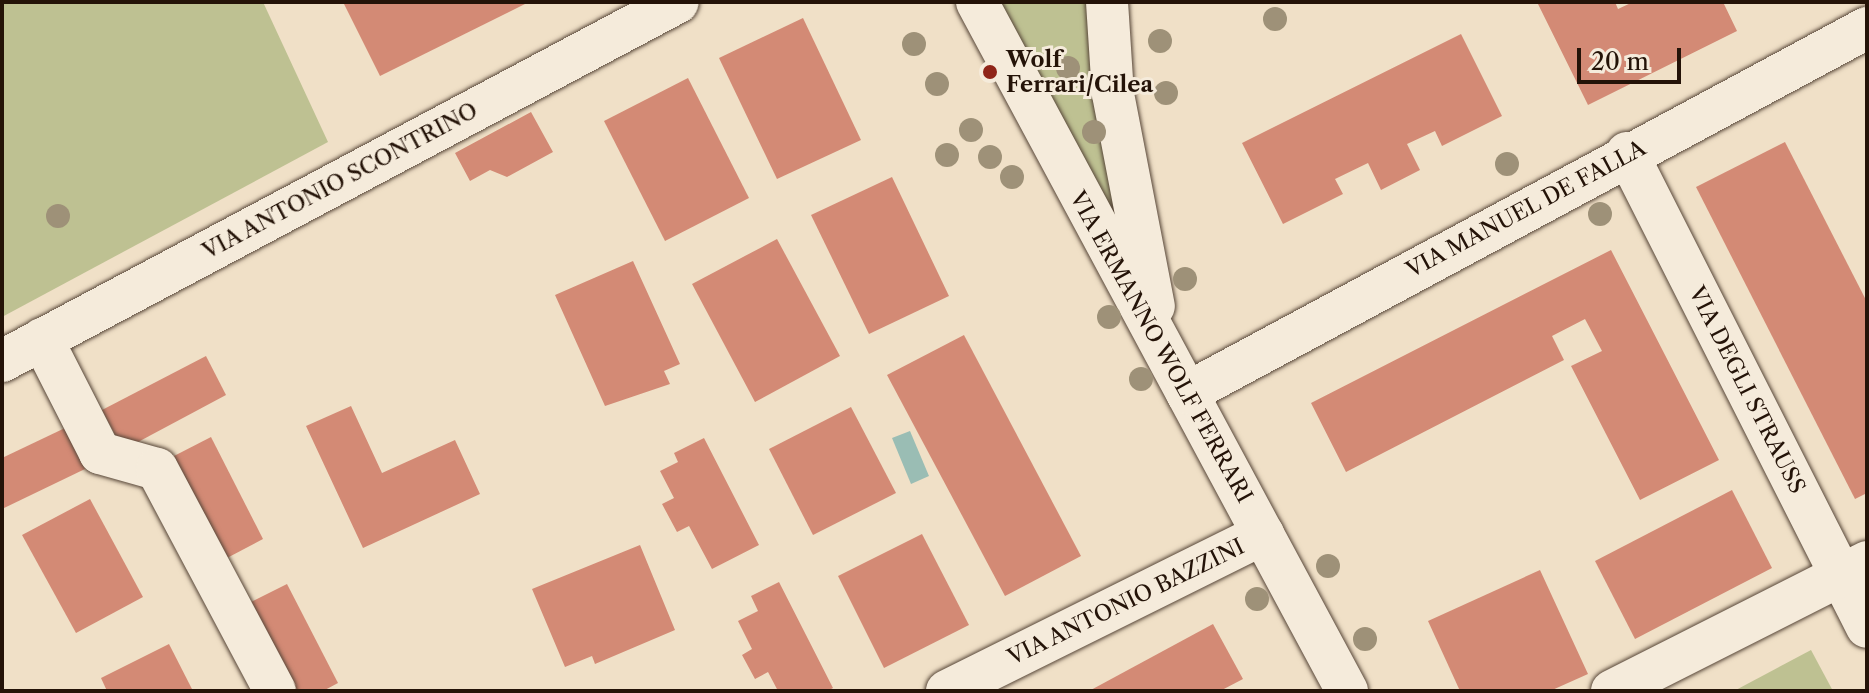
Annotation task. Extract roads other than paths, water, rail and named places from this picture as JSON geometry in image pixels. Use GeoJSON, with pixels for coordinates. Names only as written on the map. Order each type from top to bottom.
{"type":"FeatureCollection","features":[{"type":"Feature","properties":{"kind":"street","name":"VIA ANTONIO SCONTRINO"},"geometry":{"type":"LineString","coordinates":[[2,361],[678,2]]}},
{"type":"Feature","properties":{"kind":"street","name":"VIA ERMANNO WOLF FERRARI"},"geometry":{"type":"LineString","coordinates":[[977,2],[1263,534],[1332,686]]}},
{"type":"Feature","properties":{"kind":"street"},"geometry":{"type":"LineString","coordinates":[[1107,2],[1113,94],[1150,296],[1187,393]]}},
{"type":"Feature","properties":{"kind":"street","name":"VIA MANUEL DE FALLA"},"geometry":{"type":"LineString","coordinates":[[1187,393],[1627,153],[1867,28]]}},
{"type":"Feature","properties":{"kind":"street","name":"VIA DEGLI STRAUSS"},"geometry":{"type":"LineString","coordinates":[[1627,153],[1854,569],[1867,627]]}},
{"type":"Feature","properties":{"kind":"street"},"geometry":{"type":"LineString","coordinates":[[42,339],[100,453],[157,469],[275,691]]}},
{"type":"Feature","properties":{"kind":"street","name":"VIA ANTONIO BAZZINI"},"geometry":{"type":"LineString","coordinates":[[947,691],[1263,534]]}},
{"type":"Feature","properties":{"kind":"street"},"geometry":{"type":"LineString","coordinates":[[1612,691],[1854,569]]}},
{"type":"Feature","properties":{"kind":"water"},"geometry":{"type":"Polygon","coordinates":[[[910,431],[929,476],[911,484],[892,438],[910,431]]]}},
{"type":"Feature","properties":{"kind":"place","name":"Wolf Ferrari/Cilea"},"geometry":{"type":"Point","coordinates":[990,72]}}]}
